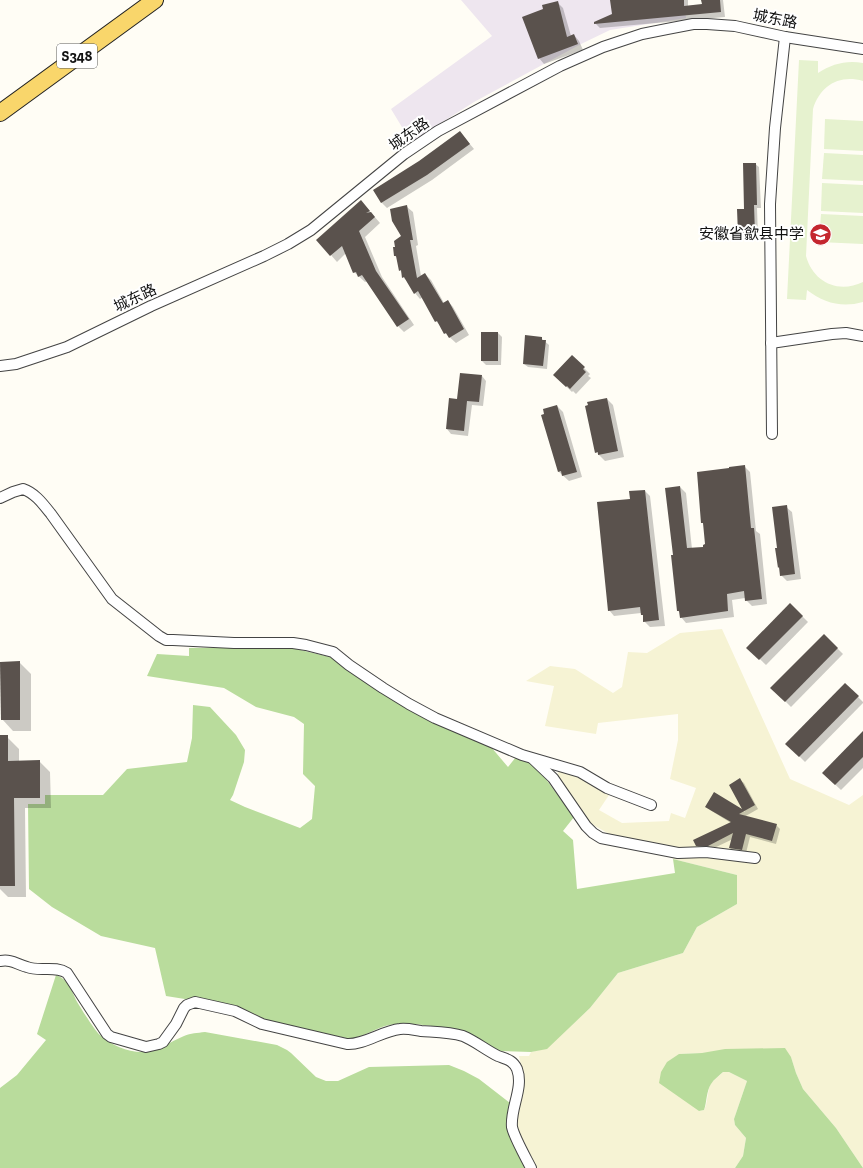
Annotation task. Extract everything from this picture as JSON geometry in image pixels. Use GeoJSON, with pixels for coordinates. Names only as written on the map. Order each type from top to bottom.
{"type":"FeatureCollection","features":[{"type":"Feature","properties":{"kind":"main road","name":"S348"},"geometry":{"type":"LineString","coordinates":[[0,113],[155,0]]}},
{"type":"Feature","properties":{"kind":"street","name":"城东路"},"geometry":{"type":"LineString","coordinates":[[0,366],[16,364],[67,347],[151,306],[257,260],[288,244],[311,230],[404,154],[433,135],[536,78],[589,53],[622,40],[642,34],[693,24],[708,24],[728,26],[785,37],[863,49]]}},
{"type":"Feature","properties":{"kind":"street"},"geometry":{"type":"LineString","coordinates":[[772,434],[770,204],[775,128],[785,37]]}},
{"type":"Feature","properties":{"kind":"street"},"geometry":{"type":"LineString","coordinates":[[771,343],[832,334],[846,333],[863,336]]}},
{"type":"Feature","properties":{"kind":"street"},"geometry":{"type":"LineString","coordinates":[[0,498],[23,489],[32,493],[51,514],[112,599],[166,640],[234,643],[292,643],[334,652],[366,677],[409,704],[442,721],[522,755],[580,772],[607,788],[650,804]]}},
{"type":"Feature","properties":{"kind":"street"},"geometry":{"type":"LineString","coordinates":[[532,758],[553,778],[586,826],[601,838],[678,853],[706,852],[755,858]]}},
{"type":"Feature","properties":{"kind":"street"},"geometry":{"type":"LineString","coordinates":[[0,961],[7,960],[28,968],[54,969],[63,971],[67,974],[110,1037],[146,1047],[154,1046],[162,1042],[176,1024],[184,1008],[195,1002],[235,1011],[262,1024],[348,1044],[358,1043],[382,1033],[402,1029],[454,1034],[464,1037],[513,1063],[518,1076],[518,1083],[512,1117],[512,1127],[531,1168]]}},
{"type":"Feature","properties":{"kind":"shaded area"},"geometry":{"type":"Polygon","coordinates":[[[461,0],[684,0],[686,18],[610,30],[579,45],[474,102],[411,142],[391,109],[492,36],[461,0]]]}},
{"type":"Feature","properties":{"kind":"shaded area"},"geometry":{"type":"Polygon","coordinates":[[[722,629],[790,779],[849,805],[863,795],[863,1168],[836,1128],[803,1089],[791,1057],[702,1053],[679,1054],[699,1111],[704,1110],[711,1083],[723,1072],[729,1072],[747,1081],[734,1119],[735,1125],[746,1138],[743,1156],[735,1168],[537,1168],[517,1129],[522,1070],[519,1056],[529,1056],[531,1052],[547,1048],[590,1008],[618,973],[683,953],[697,927],[737,904],[737,875],[673,859],[671,850],[613,836],[595,826],[587,820],[557,775],[559,771],[583,779],[609,795],[599,810],[622,823],[669,821],[671,813],[685,818],[696,788],[670,779],[678,740],[678,714],[598,723],[596,734],[545,726],[554,686],[526,681],[550,666],[575,669],[613,693],[622,687],[628,652],[647,653],[680,633],[722,629]]]}},
{"type":"Feature","properties":{"kind":"green space"},"geometry":{"type":"Polygon","coordinates":[[[799,60],[818,61],[818,73],[829,67],[845,62],[863,63],[863,81],[846,79],[832,84],[820,94],[813,109],[806,256],[814,273],[828,283],[845,287],[863,282],[863,302],[855,304],[841,304],[827,301],[807,290],[806,300],[787,299],[799,60]]]}},
{"type":"Feature","properties":{"kind":"green space"},"geometry":{"type":"Polygon","coordinates":[[[825,119],[863,121],[863,151],[824,149],[825,119]]]}},
{"type":"Feature","properties":{"kind":"green space"},"geometry":{"type":"Polygon","coordinates":[[[824,153],[863,155],[863,181],[822,179],[824,153]]]}},
{"type":"Feature","properties":{"kind":"green space"},"geometry":{"type":"Polygon","coordinates":[[[822,183],[863,185],[863,213],[821,211],[822,183]]]}},
{"type":"Feature","properties":{"kind":"green space"},"geometry":{"type":"Polygon","coordinates":[[[821,214],[863,216],[863,244],[819,242],[821,214]]]}},
{"type":"Feature","properties":{"kind":"green space"},"geometry":{"type":"Polygon","coordinates":[[[288,647],[338,659],[491,747],[508,767],[516,757],[534,763],[574,817],[563,831],[573,840],[577,889],[675,873],[673,859],[737,875],[737,904],[697,927],[683,953],[618,973],[590,1008],[547,1049],[531,1052],[498,1051],[455,1029],[413,1024],[389,1025],[351,1039],[265,1022],[235,1007],[166,996],[155,948],[101,936],[52,907],[29,889],[28,804],[45,804],[45,795],[103,795],[127,769],[187,762],[192,738],[193,705],[210,707],[236,735],[245,750],[244,762],[230,800],[300,828],[312,819],[315,786],[303,774],[304,724],[294,717],[256,707],[224,688],[147,676],[157,654],[189,656],[189,648],[288,647]]]}},
{"type":"Feature","properties":{"kind":"green space"},"geometry":{"type":"Polygon","coordinates":[[[56,975],[67,982],[76,1000],[98,1033],[114,1045],[131,1051],[148,1052],[187,1035],[205,1032],[277,1045],[291,1053],[316,1077],[326,1081],[338,1081],[369,1067],[449,1065],[464,1071],[479,1079],[510,1103],[526,1168],[0,1168],[0,1088],[17,1075],[46,1040],[37,1034],[56,975]]]}},
{"type":"Feature","properties":{"kind":"green space"},"geometry":{"type":"Polygon","coordinates":[[[785,1048],[791,1057],[803,1089],[836,1128],[863,1168],[735,1168],[743,1156],[746,1138],[735,1125],[734,1119],[747,1081],[729,1072],[723,1072],[711,1084],[708,1090],[704,1110],[699,1111],[659,1083],[661,1072],[667,1062],[679,1054],[702,1053],[725,1049],[785,1048]]]}},
{"type":"Feature","properties":{"kind":"building"},"geometry":{"type":"Polygon","coordinates":[[[610,0],[684,0],[684,6],[702,4],[701,0],[720,0],[721,12],[594,24],[594,22],[612,14],[610,0]]]}},
{"type":"Feature","properties":{"kind":"building"},"geometry":{"type":"Polygon","coordinates":[[[558,1],[567,37],[574,34],[578,44],[538,59],[522,17],[543,9],[542,5],[558,1]]]}},
{"type":"Feature","properties":{"kind":"building"},"geometry":{"type":"Polygon","coordinates":[[[460,131],[470,144],[427,175],[381,203],[373,190],[419,161],[460,131]]]}},
{"type":"Feature","properties":{"kind":"building"},"geometry":{"type":"Polygon","coordinates":[[[743,163],[756,163],[757,205],[754,205],[755,234],[738,235],[737,209],[744,209],[743,163]]]}},
{"type":"Feature","properties":{"kind":"building"},"geometry":{"type":"Polygon","coordinates":[[[361,200],[370,211],[366,213],[371,212],[375,217],[359,231],[376,271],[409,319],[397,327],[362,275],[358,277],[356,272],[353,273],[342,246],[330,256],[316,240],[361,200]]]}},
{"type":"Feature","properties":{"kind":"building"},"geometry":{"type":"Polygon","coordinates":[[[407,205],[413,240],[410,240],[417,278],[425,273],[443,303],[448,300],[464,329],[449,338],[446,333],[444,334],[437,321],[435,322],[418,291],[414,294],[404,277],[402,278],[396,256],[394,256],[394,241],[401,236],[392,221],[390,209],[407,205]]]}},
{"type":"Feature","properties":{"kind":"building"},"geometry":{"type":"Polygon","coordinates":[[[481,332],[498,332],[498,361],[481,361],[481,332]]]}},
{"type":"Feature","properties":{"kind":"building"},"geometry":{"type":"Polygon","coordinates":[[[525,335],[542,337],[542,340],[546,340],[543,366],[523,364],[525,335]]]}},
{"type":"Feature","properties":{"kind":"building"},"geometry":{"type":"Polygon","coordinates":[[[572,355],[585,367],[583,369],[586,372],[570,389],[553,375],[572,355]]]}},
{"type":"Feature","properties":{"kind":"building"},"geometry":{"type":"Polygon","coordinates":[[[460,373],[482,375],[479,402],[467,401],[464,431],[446,429],[449,398],[457,399],[460,373]]]}},
{"type":"Feature","properties":{"kind":"building"},"geometry":{"type":"Polygon","coordinates":[[[607,398],[618,451],[598,455],[598,452],[595,453],[585,406],[588,405],[587,402],[607,398]]]}},
{"type":"Feature","properties":{"kind":"building"},"geometry":{"type":"Polygon","coordinates":[[[557,405],[577,472],[562,476],[561,471],[558,472],[541,415],[544,414],[543,409],[557,405]]]}},
{"type":"Feature","properties":{"kind":"building"},"geometry":{"type":"Polygon","coordinates":[[[745,465],[751,528],[754,528],[762,599],[745,601],[744,591],[727,594],[728,611],[680,618],[679,611],[677,611],[671,555],[673,555],[665,488],[680,486],[687,548],[703,547],[705,544],[703,523],[701,523],[697,472],[745,465]]]}},
{"type":"Feature","properties":{"kind":"building"},"geometry":{"type":"Polygon","coordinates":[[[645,490],[659,620],[643,622],[643,615],[641,615],[640,607],[608,611],[597,502],[630,499],[629,491],[645,490]]]}},
{"type":"Feature","properties":{"kind":"building"},"geometry":{"type":"Polygon","coordinates":[[[787,505],[795,574],[780,576],[775,548],[777,548],[772,507],[787,505]]]}},
{"type":"Feature","properties":{"kind":"building"},"geometry":{"type":"Polygon","coordinates":[[[790,603],[803,616],[759,660],[746,648],[790,603]]]}},
{"type":"Feature","properties":{"kind":"building"},"geometry":{"type":"Polygon","coordinates":[[[824,634],[838,648],[785,702],[770,688],[824,634]]]}},
{"type":"Feature","properties":{"kind":"building"},"geometry":{"type":"Polygon","coordinates":[[[20,661],[20,720],[1,720],[0,662],[20,661]]]}},
{"type":"Feature","properties":{"kind":"building"},"geometry":{"type":"Polygon","coordinates":[[[845,683],[859,696],[799,757],[785,744],[845,683]]]}},
{"type":"Feature","properties":{"kind":"building"},"geometry":{"type":"Polygon","coordinates":[[[863,731],[863,757],[835,785],[822,773],[863,731]]]}},
{"type":"Feature","properties":{"kind":"building"},"geometry":{"type":"Polygon","coordinates":[[[0,735],[8,735],[8,761],[40,760],[40,798],[14,798],[15,886],[0,886],[0,735]]]}},
{"type":"Feature","properties":{"kind":"building"},"geometry":{"type":"Polygon","coordinates":[[[740,778],[755,805],[739,814],[777,824],[772,841],[746,834],[742,850],[729,848],[733,833],[708,846],[696,846],[693,840],[731,822],[705,807],[714,792],[742,809],[729,785],[740,778]]]}},
{"type":"Feature","properties":{"kind":"place","name":"安徽省歙县中学"},"geometry":{"type":"Point","coordinates":[820,234]}}]}
